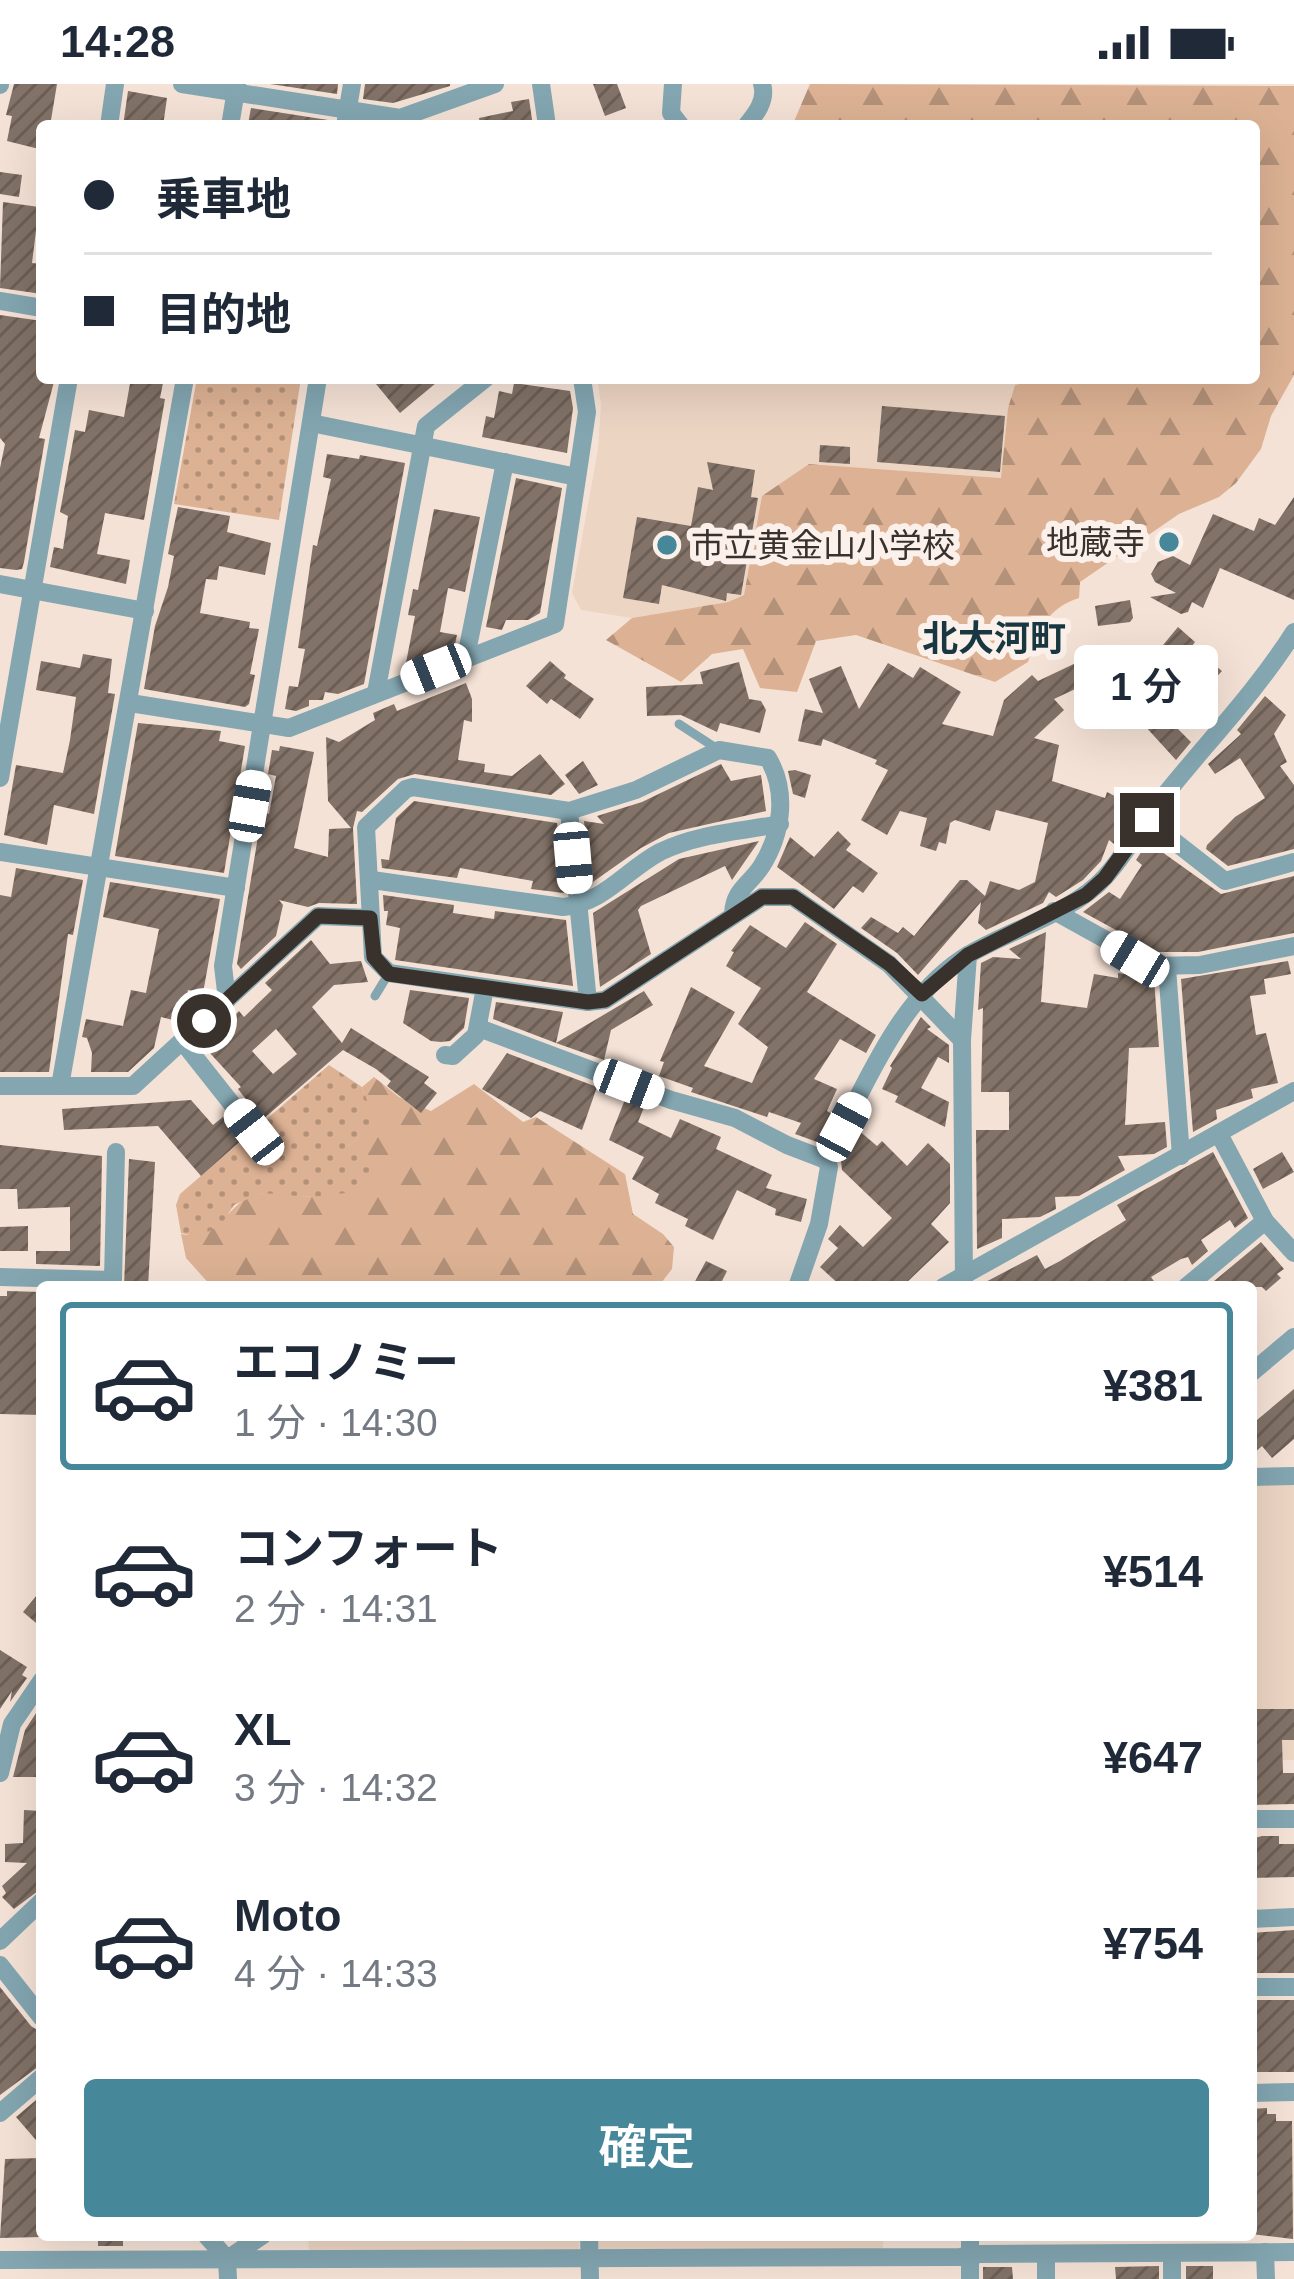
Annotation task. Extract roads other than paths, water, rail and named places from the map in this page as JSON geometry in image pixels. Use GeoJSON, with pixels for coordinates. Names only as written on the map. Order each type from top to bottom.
{"type":"FeatureCollection","features":[{"type":"Feature","properties":{"kind":"street"},"geometry":{"type":"LineString","coordinates":[[110,120],[115,84]]}},
{"type":"Feature","properties":{"kind":"street"},"geometry":{"type":"LineString","coordinates":[[182,84],[236,89],[346,119],[400,118],[495,84]]}},
{"type":"Feature","properties":{"kind":"street"},"geometry":{"type":"LineString","coordinates":[[346,119],[352,84]]}},
{"type":"Feature","properties":{"kind":"street"},"geometry":{"type":"LineString","coordinates":[[541,84],[546,120]]}},
{"type":"Feature","properties":{"kind":"street"},"geometry":{"type":"LineString","coordinates":[[673,84],[671,113],[676,120]]}},
{"type":"Feature","properties":{"kind":"street"},"geometry":{"type":"LineString","coordinates":[[750,120],[764,93],[762,84]]}},
{"type":"Feature","properties":{"kind":"street"},"geometry":{"type":"LineString","coordinates":[[231,120],[236,89]]}},
{"type":"Feature","properties":{"kind":"street"},"geometry":{"type":"LineString","coordinates":[[0,301],[36,307]]}},
{"type":"Feature","properties":{"kind":"street"},"geometry":{"type":"LineString","coordinates":[[0,778],[68,384]]}},
{"type":"Feature","properties":{"kind":"street"},"geometry":{"type":"LineString","coordinates":[[59,1086],[184,384]]}},
{"type":"Feature","properties":{"kind":"street"},"geometry":{"type":"LineString","coordinates":[[227,1000],[223,966],[318,384]]}},
{"type":"Feature","properties":{"kind":"street"},"geometry":{"type":"LineString","coordinates":[[376,693],[426,426],[478,384]]}},
{"type":"Feature","properties":{"kind":"street"},"geometry":{"type":"LineString","coordinates":[[130,703],[289,728],[554,624],[587,412],[583,384]]}},
{"type":"Feature","properties":{"kind":"street"},"geometry":{"type":"LineString","coordinates":[[311,423],[577,476]]}},
{"type":"Feature","properties":{"kind":"street"},"geometry":{"type":"LineString","coordinates":[[466,657],[505,462]]}},
{"type":"Feature","properties":{"kind":"street"},"geometry":{"type":"LineString","coordinates":[[0,584],[145,611]]}},
{"type":"Feature","properties":{"kind":"street"},"geometry":{"type":"LineString","coordinates":[[826,1160],[922,994],[968,955],[1086,895],[1105,878],[1294,632]]}},
{"type":"Feature","properties":{"kind":"street"},"geometry":{"type":"LineString","coordinates":[[733,914],[734,897],[760,867],[780,824],[777,772],[768,758],[719,749],[636,790],[569,811],[413,787],[366,827],[374,957],[389,974],[588,1002],[605,1000],[762,897],[793,897],[890,964],[962,1040]]}},
{"type":"Feature","properties":{"kind":"street"},"geometry":{"type":"LineString","coordinates":[[569,811],[588,1002]]}},
{"type":"Feature","properties":{"kind":"street"},"geometry":{"type":"LineString","coordinates":[[1147,820],[1225,880],[1294,862]]}},
{"type":"Feature","properties":{"kind":"street"},"geometry":{"type":"LineString","coordinates":[[372,880],[562,907],[578,905],[598,897],[677,844],[780,824]]}},
{"type":"Feature","properties":{"kind":"street"},"geometry":{"type":"LineString","coordinates":[[0,852],[236,888]]}},
{"type":"Feature","properties":{"kind":"street"},"geometry":{"type":"LineString","coordinates":[[1054,910],[1135,959],[1167,968],[1294,946]]}},
{"type":"Feature","properties":{"kind":"street"},"geometry":{"type":"LineString","coordinates":[[0,1086],[133,1086],[318,916],[370,918]]}},
{"type":"Feature","properties":{"kind":"street"},"geometry":{"type":"LineString","coordinates":[[968,955],[962,1040],[964,1281],[1294,1091]]}},
{"type":"Feature","properties":{"kind":"street"},"geometry":{"type":"LineString","coordinates":[[1167,968],[1181,1156]]}},
{"type":"Feature","properties":{"kind":"street"},"geometry":{"type":"LineString","coordinates":[[445,1055],[465,1048],[479,1028],[485,988]]}},
{"type":"Feature","properties":{"kind":"street"},"geometry":{"type":"LineString","coordinates":[[479,1028],[671,1100],[735,1118],[826,1160],[829,1167],[819,1224],[799,1281]]}},
{"type":"Feature","properties":{"kind":"street"},"geometry":{"type":"LineString","coordinates":[[182,1041],[254,1132]]}},
{"type":"Feature","properties":{"kind":"street"},"geometry":{"type":"LineString","coordinates":[[1220,1134],[1265,1221],[1294,1253]]}},
{"type":"Feature","properties":{"kind":"street"},"geometry":{"type":"LineString","coordinates":[[0,1277],[113,1280],[116,1152]]}},
{"type":"Feature","properties":{"kind":"street"},"geometry":{"type":"LineString","coordinates":[[1193,1281],[1265,1221]]}},
{"type":"Feature","properties":{"kind":"street"},"geometry":{"type":"LineString","coordinates":[[1257,1368],[1294,1337]]}},
{"type":"Feature","properties":{"kind":"street"},"geometry":{"type":"LineString","coordinates":[[1257,1477],[1294,1476]]}},
{"type":"Feature","properties":{"kind":"street"},"geometry":{"type":"LineString","coordinates":[[0,1773],[12,1724],[36,1689]]}},
{"type":"Feature","properties":{"kind":"street"},"geometry":{"type":"LineString","coordinates":[[1257,1819],[1294,1819]]}},
{"type":"Feature","properties":{"kind":"street"},"geometry":{"type":"LineString","coordinates":[[0,1941],[36,1907]]}},
{"type":"Feature","properties":{"kind":"street"},"geometry":{"type":"LineString","coordinates":[[1257,1919],[1294,1917]]}},
{"type":"Feature","properties":{"kind":"street"},"geometry":{"type":"LineString","coordinates":[[0,1965],[36,2010]]}},
{"type":"Feature","properties":{"kind":"street"},"geometry":{"type":"LineString","coordinates":[[1257,1988],[1294,1987]]}},
{"type":"Feature","properties":{"kind":"street"},"geometry":{"type":"LineString","coordinates":[[0,2114],[36,2082]]}},
{"type":"Feature","properties":{"kind":"street"},"geometry":{"type":"LineString","coordinates":[[1257,2092],[1294,2092]]}},
{"type":"Feature","properties":{"kind":"street"},"geometry":{"type":"LineString","coordinates":[[210,2241],[227,2269]]}},
{"type":"Feature","properties":{"kind":"street"},"geometry":{"type":"LineString","coordinates":[[227,2269],[257,2241]]}},
{"type":"Feature","properties":{"kind":"street"},"geometry":{"type":"LineString","coordinates":[[589,2241],[590,2279]]}},
{"type":"Feature","properties":{"kind":"street"},"geometry":{"type":"LineString","coordinates":[[0,2260],[227,2269],[970,2245],[1046,2254],[1294,2252]]}},
{"type":"Feature","properties":{"kind":"street"},"geometry":{"type":"LineString","coordinates":[[970,2245],[970,2279]]}},
{"type":"Feature","properties":{"kind":"street"},"geometry":{"type":"LineString","coordinates":[[1265,2252],[1266,2279]]}},
{"type":"Feature","properties":{"kind":"street"},"geometry":{"type":"LineString","coordinates":[[1172,2253],[1172,2279]]}},
{"type":"Feature","properties":{"kind":"street"},"geometry":{"type":"LineString","coordinates":[[1046,2254],[1046,2279]]}},
{"type":"Feature","properties":{"kind":"lane"},"geometry":{"type":"LineString","coordinates":[[679,724],[719,749]]}},
{"type":"Feature","properties":{"kind":"lane"},"geometry":{"type":"LineString","coordinates":[[375,996],[389,974]]}},
{"type":"Feature","properties":{"kind":"place","name":"地蔵寺"},"geometry":{"type":"Point","coordinates":[1169,542]}},
{"type":"Feature","properties":{"kind":"place","name":"市立黄金山小学校"},"geometry":{"type":"Point","coordinates":[667,545]}},
{"type":"Feature","properties":{"kind":"district","name":"北大河町"},"geometry":{"type":"Point","coordinates":[994,638]}}]}
